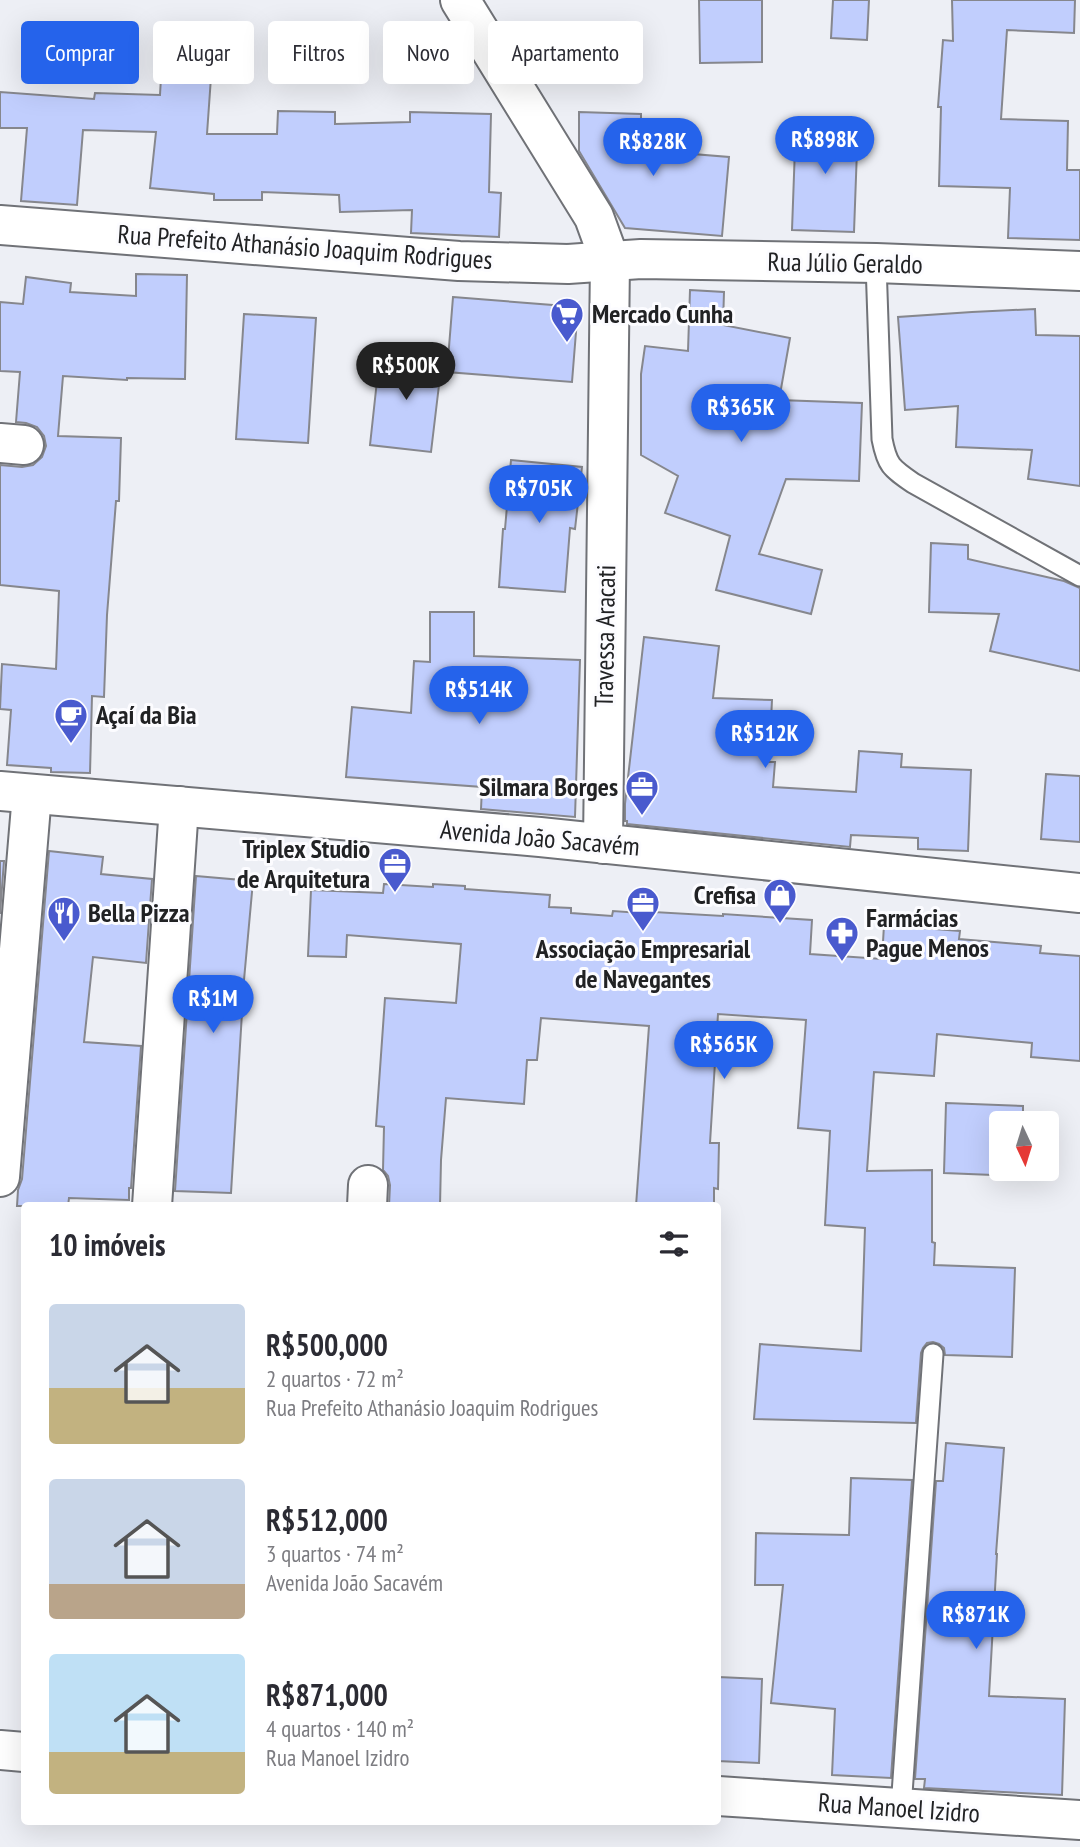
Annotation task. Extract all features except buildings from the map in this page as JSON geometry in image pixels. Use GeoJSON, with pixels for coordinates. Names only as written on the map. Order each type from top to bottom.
{"type":"FeatureCollection","features":[{"type":"Feature","properties":{"kind":"main road"},"geometry":{"type":"LineString","coordinates":[[460,0],[594,218],[610,261]]}},
{"type":"Feature","properties":{"kind":"main road","name":"Rua Prefeito Athanásio Joaquim Rodrigues"},"geometry":{"type":"LineString","coordinates":[[0,225],[459,261],[568,264],[610,261]]}},
{"type":"Feature","properties":{"kind":"main road","name":"Rua Júlio Geraldo"},"geometry":{"type":"LineString","coordinates":[[610,261],[641,259],[876,262],[1080,271]]}},
{"type":"Feature","properties":{"kind":"main road","name":"Travessa Aracati"},"geometry":{"type":"LineString","coordinates":[[603,844],[610,261]]}},
{"type":"Feature","properties":{"kind":"main road"},"geometry":{"type":"LineString","coordinates":[[0,1177],[16,793]]}},
{"type":"Feature","properties":{"kind":"main road","name":"Avenida João Sacavém"},"geometry":{"type":"LineString","coordinates":[[16,793],[603,844],[1080,893]]}},
{"type":"Feature","properties":{"kind":"main road"},"geometry":{"type":"LineString","coordinates":[[152,1202],[179,806]]}},
{"type":"Feature","properties":{"kind":"main road"},"geometry":{"type":"LineString","coordinates":[[0,1750],[21,1752]]}},
{"type":"Feature","properties":{"kind":"main road","name":"Rua Manoel Izidro"},"geometry":{"type":"LineString","coordinates":[[721,1796],[1080,1820]]}},
{"type":"Feature","properties":{"kind":"lane"},"geometry":{"type":"LineString","coordinates":[[876,262],[882,439],[885,457],[895,471],[913,483],[1080,576]]}},
{"type":"Feature","properties":{"kind":"lane"},"geometry":{"type":"LineString","coordinates":[[901,1808],[933,1354]]}},
{"type":"Feature","properties":{"kind":"place","name":"Mercado Cunha"},"geometry":{"type":"Point","coordinates":[567,344]}},
{"type":"Feature","properties":{"kind":"place","name":"Açaí da Bia"},"geometry":{"type":"Point","coordinates":[71,745]}},
{"type":"Feature","properties":{"kind":"place","name":"Silmara Borges"},"geometry":{"type":"Point","coordinates":[642,817]}},
{"type":"Feature","properties":{"kind":"place","name":"Triplex Studio de Arquitetura"},"geometry":{"type":"Point","coordinates":[395,894]}},
{"type":"Feature","properties":{"kind":"place","name":"Crefisa"},"geometry":{"type":"Point","coordinates":[780,925]}},
{"type":"Feature","properties":{"kind":"place","name":"Associação Empresarial de Navegantes"},"geometry":{"type":"Point","coordinates":[643,933]}},
{"type":"Feature","properties":{"kind":"place","name":"Bella Pizza"},"geometry":{"type":"Point","coordinates":[64,943]}},
{"type":"Feature","properties":{"kind":"place","name":"Farmácias Pague Menos"},"geometry":{"type":"Point","coordinates":[842,963]}}]}
